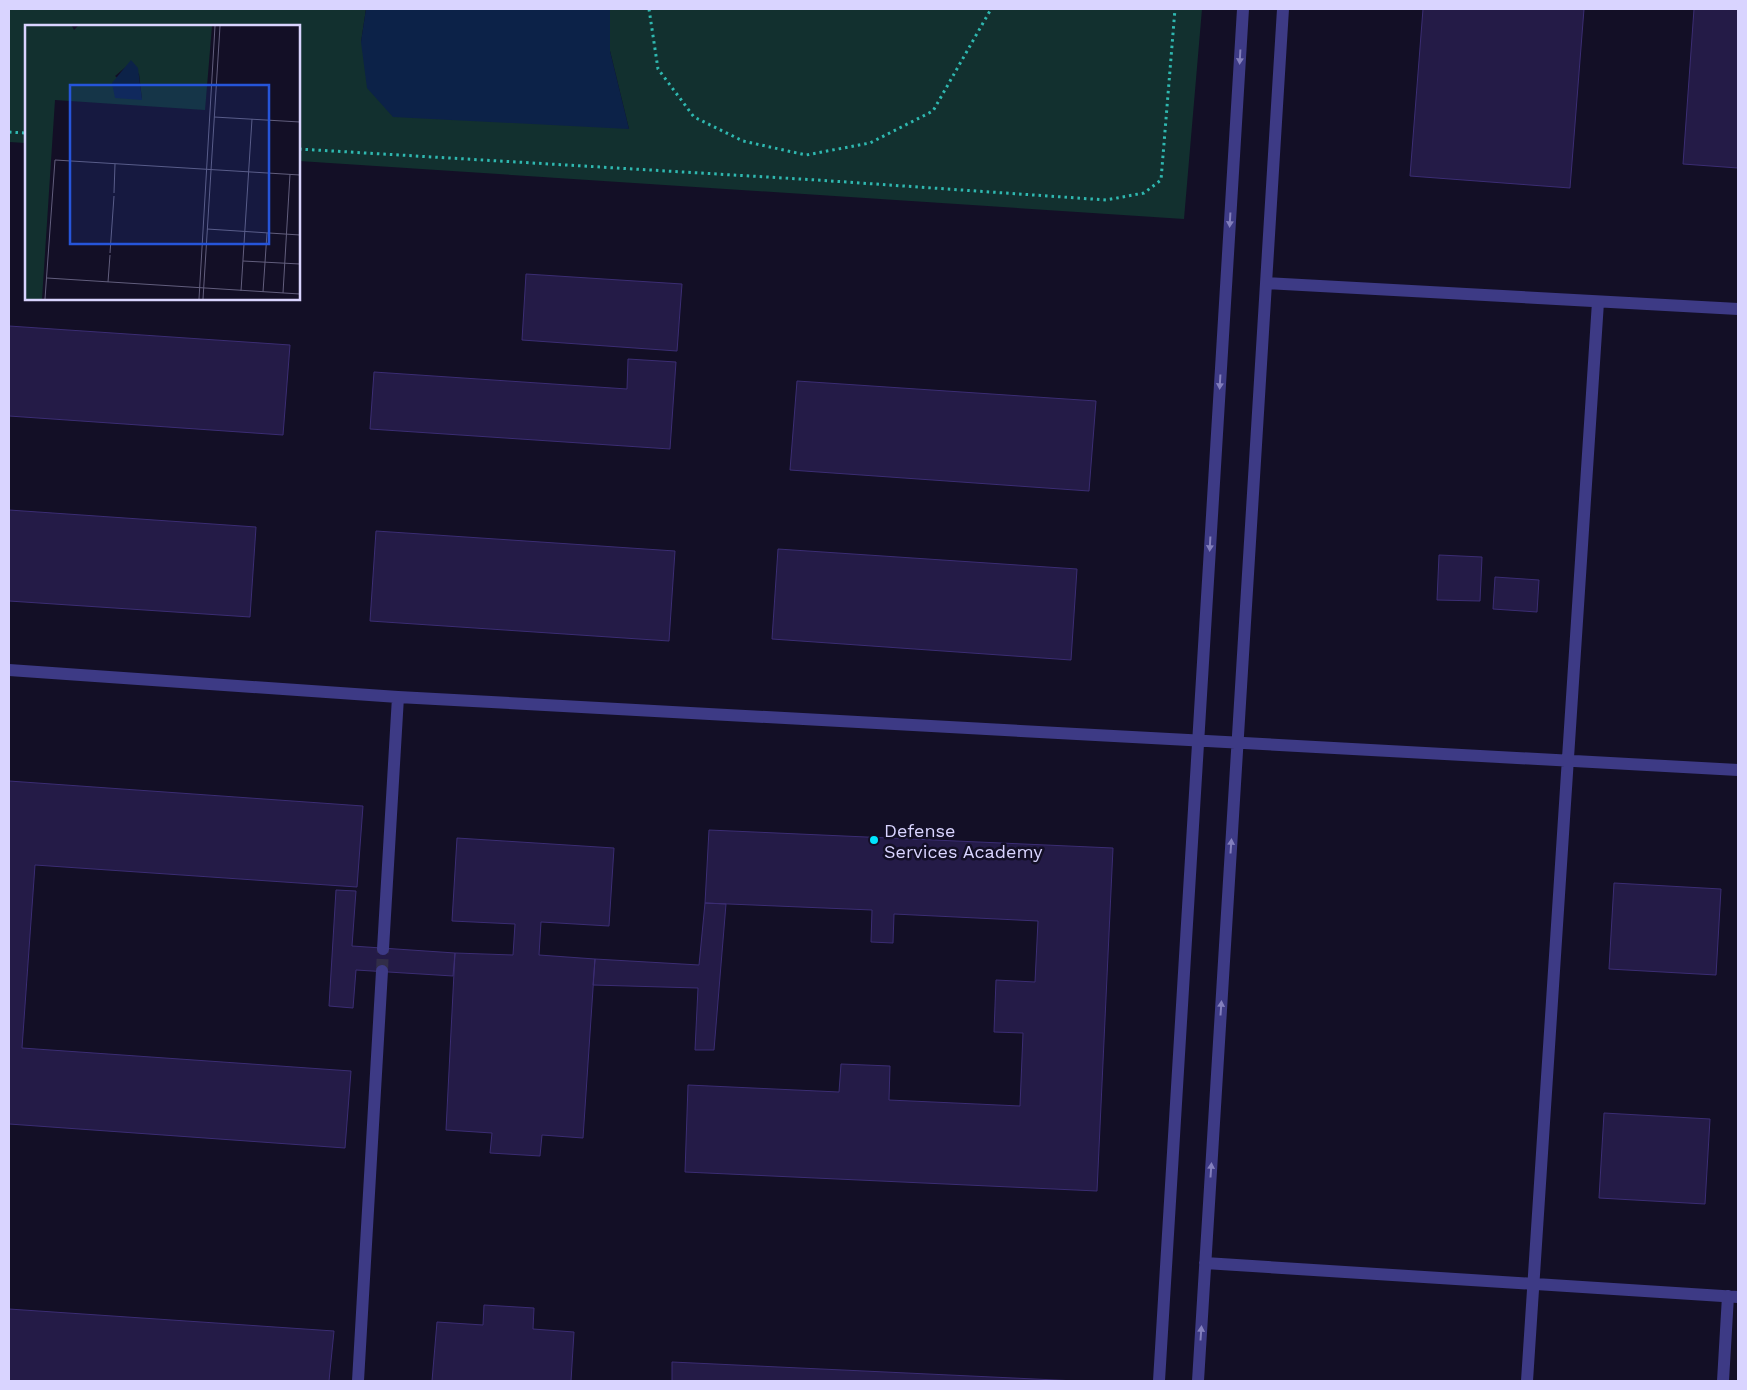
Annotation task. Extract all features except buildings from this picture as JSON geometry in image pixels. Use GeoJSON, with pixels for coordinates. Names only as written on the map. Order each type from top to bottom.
{"type":"FeatureCollection","features":[{"type":"Feature","properties":{"kind":"street"},"geometry":{"type":"LineString","coordinates":[[1159,1381],[1243,9]]}},
{"type":"Feature","properties":{"kind":"street"},"geometry":{"type":"LineString","coordinates":[[1198,1381],[1283,9]]}},
{"type":"Feature","properties":{"kind":"street"},"geometry":{"type":"LineString","coordinates":[[1266,283],[1738,309]]}},
{"type":"Feature","properties":{"kind":"street"},"geometry":{"type":"LineString","coordinates":[[1527,1381],[1598,302]]}},
{"type":"Feature","properties":{"kind":"street"},"geometry":{"type":"LineString","coordinates":[[9,670],[398,697],[1198,741],[1568,759],[1738,770]]}},
{"type":"Feature","properties":{"kind":"street"},"geometry":{"type":"LineString","coordinates":[[383,949],[398,697]]}},
{"type":"Feature","properties":{"kind":"street"},"geometry":{"type":"LineString","coordinates":[[358,1381],[382,971]]}},
{"type":"Feature","properties":{"kind":"street"},"geometry":{"type":"LineString","coordinates":[[1205,1263],[1733,1297],[1722,1381]]}},
{"type":"Feature","properties":{"kind":"path"},"geometry":{"type":"LineString","coordinates":[[649,9],[658,70],[694,117],[743,141],[806,155],[870,143],[932,110],[991,9]]}},
{"type":"Feature","properties":{"kind":"path"},"geometry":{"type":"LineString","coordinates":[[300,149],[817,180],[1106,200],[1144,193],[1162,180],[1175,9]]}},
{"type":"Feature","properties":{"kind":"path"},"geometry":{"type":"LineString","coordinates":[[9,132],[25,133]]}},
{"type":"Feature","properties":{"kind":"green space"},"geometry":{"type":"Polygon","coordinates":[[[9,9],[366,9],[361,42],[629,129],[610,51],[610,9],[1202,9],[1184,219],[300,161],[300,25],[25,25],[25,143],[9,142],[9,9]]]}},
{"type":"Feature","properties":{"kind":"water"},"geometry":{"type":"Polygon","coordinates":[[[366,9],[610,9],[610,51],[629,129],[393,117],[367,88],[361,42],[366,9]]]}},
{"type":"Feature","properties":{"kind":"tunnel"},"geometry":{"type":"LineString","coordinates":[[382,971],[383,949]]}},
{"type":"Feature","properties":{"kind":"place","name":"Defense Services Academy"},"geometry":{"type":"Point","coordinates":[874,840]}}]}
